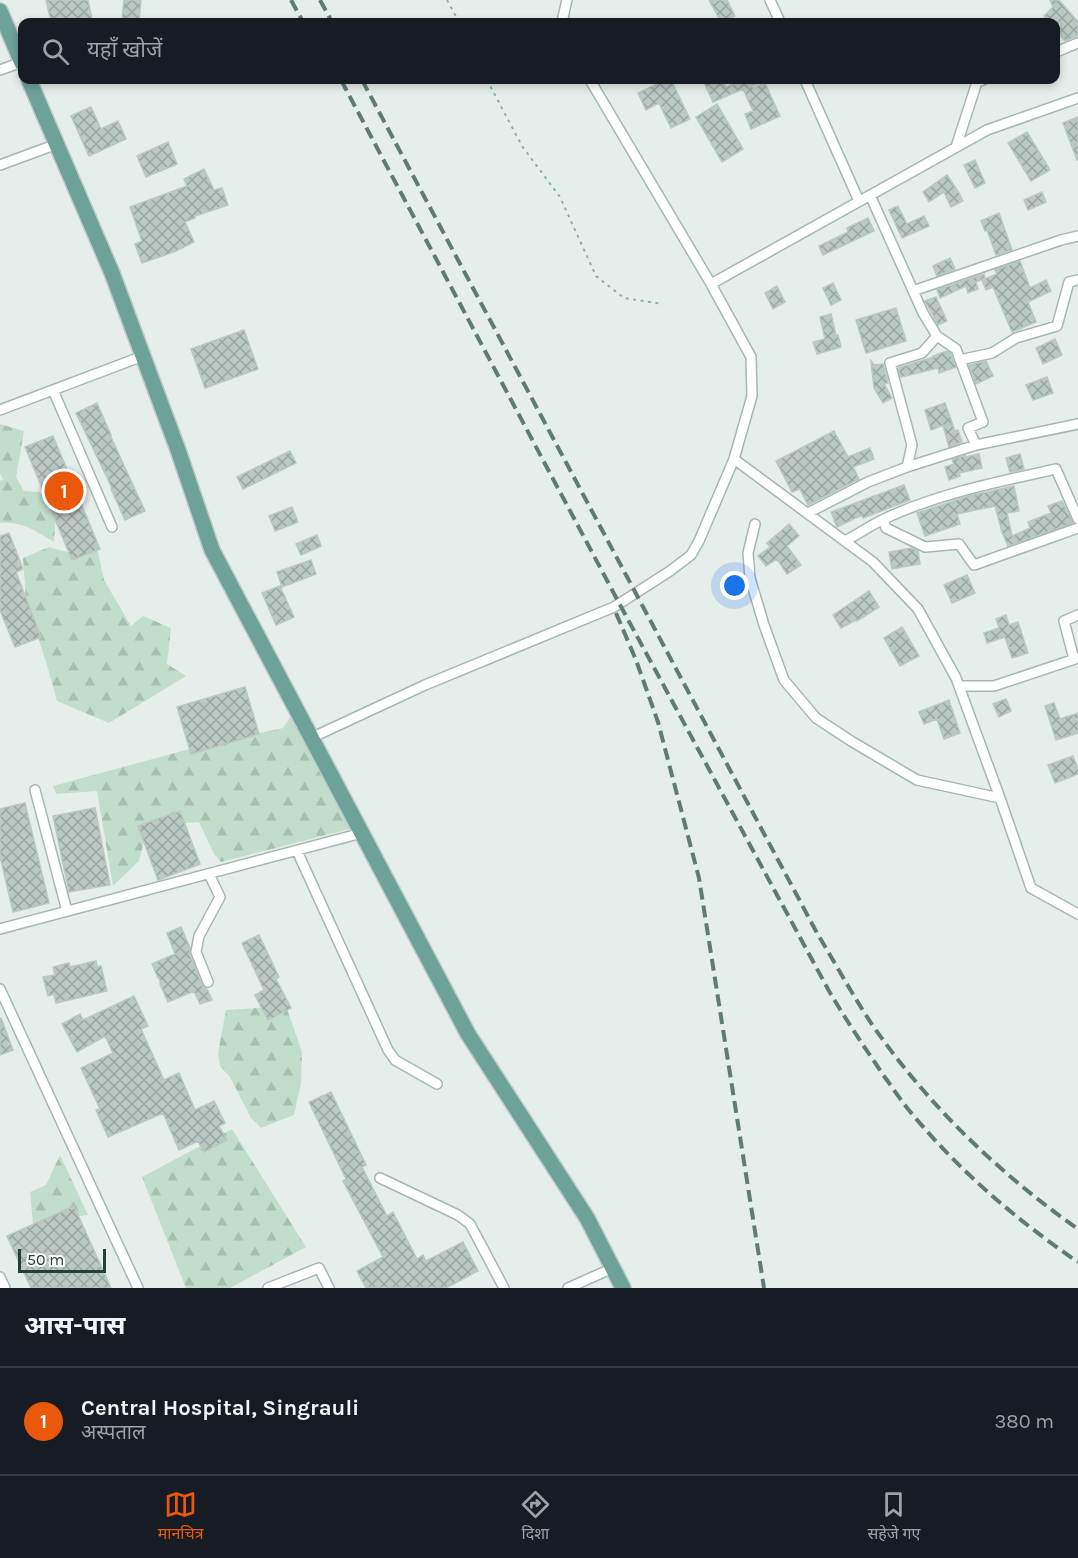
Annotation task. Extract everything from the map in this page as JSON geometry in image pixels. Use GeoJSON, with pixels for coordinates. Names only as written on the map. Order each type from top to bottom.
{"type":"FeatureCollection","features":[{"type":"Feature","properties":{"kind":"main road"},"geometry":{"type":"LineString","coordinates":[[0,11],[18,54]]}},
{"type":"Feature","properties":{"kind":"main road"},"geometry":{"type":"LineString","coordinates":[[31,84],[112,273],[212,550],[468,1034],[587,1218],[623,1288]]}},
{"type":"Feature","properties":{"kind":"street"},"geometry":{"type":"LineString","coordinates":[[563,18],[567,0]]}},
{"type":"Feature","properties":{"kind":"street"},"geometry":{"type":"LineString","coordinates":[[770,0],[778,18]]}},
{"type":"Feature","properties":{"kind":"street"},"geometry":{"type":"LineString","coordinates":[[1060,50],[1078,43]]}},
{"type":"Feature","properties":{"kind":"street"},"geometry":{"type":"LineString","coordinates":[[0,70],[18,64]]}},
{"type":"Feature","properties":{"kind":"street"},"geometry":{"type":"LineString","coordinates":[[311,738],[425,685],[614,607],[670,571],[690,555],[699,541],[734,459],[752,396],[751,357],[711,284],[592,84]]}},
{"type":"Feature","properties":{"kind":"street"},"geometry":{"type":"LineString","coordinates":[[807,84],[859,201]]}},
{"type":"Feature","properties":{"kind":"street"},"geometry":{"type":"LineString","coordinates":[[956,147],[976,84]]}},
{"type":"Feature","properties":{"kind":"street"},"geometry":{"type":"LineString","coordinates":[[711,284],[987,130],[1078,98]]}},
{"type":"Feature","properties":{"kind":"street"},"geometry":{"type":"LineString","coordinates":[[0,165],[57,144]]}},
{"type":"Feature","properties":{"kind":"street"},"geometry":{"type":"LineString","coordinates":[[870,195],[923,313],[937,336],[956,349],[983,422],[968,428],[976,445]]}},
{"type":"Feature","properties":{"kind":"street"},"geometry":{"type":"LineString","coordinates":[[913,291],[1078,236]]}},
{"type":"Feature","properties":{"kind":"street"},"geometry":{"type":"LineString","coordinates":[[964,359],[992,353],[1016,338],[1058,326],[1069,282],[1078,280]]}},
{"type":"Feature","properties":{"kind":"street"},"geometry":{"type":"LineString","coordinates":[[907,467],[912,445],[890,363],[922,353],[937,336]]}},
{"type":"Feature","properties":{"kind":"street"},"geometry":{"type":"LineString","coordinates":[[0,410],[143,356]]}},
{"type":"Feature","properties":{"kind":"street"},"geometry":{"type":"LineString","coordinates":[[53,390],[112,527]]}},
{"type":"Feature","properties":{"kind":"street"},"geometry":{"type":"LineString","coordinates":[[808,513],[867,482],[907,467],[976,445],[1078,424]]}},
{"type":"Feature","properties":{"kind":"street"},"geometry":{"type":"LineString","coordinates":[[734,459],[873,562],[918,609],[958,686],[1031,888],[1078,914]]}},
{"type":"Feature","properties":{"kind":"street"},"geometry":{"type":"LineString","coordinates":[[845,541],[882,520],[934,500],[1001,481],[1056,469],[1078,519]]}},
{"type":"Feature","properties":{"kind":"street"},"geometry":{"type":"LineString","coordinates":[[882,520],[886,528],[925,547],[958,544],[974,565],[1078,528]]}},
{"type":"Feature","properties":{"kind":"street"},"geometry":{"type":"LineString","coordinates":[[755,524],[748,553],[750,578],[764,625],[784,680],[816,718],[917,780],[1000,798]]}},
{"type":"Feature","properties":{"kind":"street"},"geometry":{"type":"LineString","coordinates":[[958,686],[994,686],[1076,658],[1064,621],[1078,615]]}},
{"type":"Feature","properties":{"kind":"street"},"geometry":{"type":"LineString","coordinates":[[35,790],[67,911]]}},
{"type":"Feature","properties":{"kind":"street"},"geometry":{"type":"LineString","coordinates":[[0,929],[362,833]]}},
{"type":"Feature","properties":{"kind":"street"},"geometry":{"type":"LineString","coordinates":[[297,851],[388,1050],[395,1060],[437,1084]]}},
{"type":"Feature","properties":{"kind":"street"},"geometry":{"type":"LineString","coordinates":[[208,874],[220,897],[199,936],[196,952],[208,982]]}},
{"type":"Feature","properties":{"kind":"street"},"geometry":{"type":"LineString","coordinates":[[0,989],[138,1288]]}},
{"type":"Feature","properties":{"kind":"street"},"geometry":{"type":"LineString","coordinates":[[380,1178],[458,1215],[470,1224],[504,1288]]}},
{"type":"Feature","properties":{"kind":"street"},"geometry":{"type":"LineString","coordinates":[[268,1288],[319,1268],[329,1288]]}},
{"type":"Feature","properties":{"kind":"street"},"geometry":{"type":"LineString","coordinates":[[568,1288],[613,1268]]}},
{"type":"Feature","properties":{"kind":"street"},"geometry":{"type":"LineString","coordinates":[[0,1277],[5,1288]]}},
{"type":"Feature","properties":{"kind":"path"},"geometry":{"type":"LineString","coordinates":[[447,0],[457,18]]}},
{"type":"Feature","properties":{"kind":"path"},"geometry":{"type":"LineString","coordinates":[[489,84],[522,146],[560,197],[596,276],[624,298],[663,304]]}},
{"type":"Feature","properties":{"kind":"green space"},"geometry":{"type":"Polygon","coordinates":[[[0,424],[24,431],[16,477],[24,491],[40,492],[56,513],[54,542],[22,525],[0,523],[0,481],[3,480],[0,473],[0,424]]]}},
{"type":"Feature","properties":{"kind":"green space"},"geometry":{"type":"Polygon","coordinates":[[[96,543],[104,580],[131,626],[143,616],[171,628],[167,664],[186,676],[109,723],[57,701],[26,600],[23,558],[49,547],[71,553],[96,543]]]}},
{"type":"Feature","properties":{"kind":"green space"},"geometry":{"type":"Polygon","coordinates":[[[291,716],[350,829],[221,862],[214,854],[199,822],[148,826],[139,861],[113,886],[97,791],[56,794],[53,786],[208,744],[283,728],[291,716]]]}},
{"type":"Feature","properties":{"kind":"green space"},"geometry":{"type":"Polygon","coordinates":[[[286,1006],[302,1052],[301,1083],[294,1115],[261,1128],[251,1118],[230,1077],[220,1066],[218,1053],[226,1010],[286,1006]]]}},
{"type":"Feature","properties":{"kind":"green space"},"geometry":{"type":"Polygon","coordinates":[[[232,1129],[306,1247],[230,1288],[186,1288],[142,1177],[232,1129]]]}},
{"type":"Feature","properties":{"kind":"green space"},"geometry":{"type":"Polygon","coordinates":[[[60,1155],[88,1215],[49,1218],[33,1224],[30,1192],[46,1185],[60,1155]]]}},
{"type":"Feature","properties":{"kind":"building"},"geometry":{"type":"Polygon","coordinates":[[[46,0],[88,0],[92,18],[50,18],[46,0]]]}},
{"type":"Feature","properties":{"kind":"building"},"geometry":{"type":"Polygon","coordinates":[[[124,0],[141,0],[139,18],[122,18],[124,0]]]}},
{"type":"Feature","properties":{"kind":"building"},"geometry":{"type":"Polygon","coordinates":[[[709,0],[727,0],[735,16],[719,18],[709,0]]]}},
{"type":"Feature","properties":{"kind":"building"},"geometry":{"type":"Polygon","coordinates":[[[1050,0],[1059,0],[1078,22],[1078,36],[1065,41],[1060,35],[1060,18],[1044,16],[1053,7],[1050,0]]]}},
{"type":"Feature","properties":{"kind":"building"},"geometry":{"type":"Polygon","coordinates":[[[657,84],[673,84],[690,119],[671,128],[659,103],[646,110],[638,93],[657,84]]]}},
{"type":"Feature","properties":{"kind":"building"},"geometry":{"type":"Polygon","coordinates":[[[705,84],[725,84],[726,87],[733,84],[757,84],[752,86],[753,88],[765,84],[780,116],[751,129],[745,114],[753,111],[743,89],[713,102],[705,84]]]}},
{"type":"Feature","properties":{"kind":"building"},"geometry":{"type":"Polygon","coordinates":[[[717,104],[743,149],[722,162],[696,117],[717,104]]]}},
{"type":"Feature","properties":{"kind":"building"},"geometry":{"type":"Polygon","coordinates":[[[91,107],[101,129],[118,121],[126,139],[89,156],[71,116],[91,107]]]}},
{"type":"Feature","properties":{"kind":"building"},"geometry":{"type":"Polygon","coordinates":[[[1078,117],[1078,160],[1077,160],[1063,123],[1078,117]]]}},
{"type":"Feature","properties":{"kind":"building"},"geometry":{"type":"Polygon","coordinates":[[[1027,132],[1050,170],[1031,181],[1008,143],[1027,132]]]}},
{"type":"Feature","properties":{"kind":"building"},"geometry":{"type":"Polygon","coordinates":[[[168,142],[177,164],[146,177],[137,156],[168,142]]]}},
{"type":"Feature","properties":{"kind":"building"},"geometry":{"type":"Polygon","coordinates":[[[975,160],[985,183],[975,188],[964,165],[975,160]]]}},
{"type":"Feature","properties":{"kind":"building"},"geometry":{"type":"Polygon","coordinates":[[[204,169],[214,190],[222,188],[228,205],[195,216],[185,222],[194,242],[142,263],[135,244],[142,241],[130,207],[187,186],[184,179],[204,169]]]}},
{"type":"Feature","properties":{"kind":"building"},"geometry":{"type":"Polygon","coordinates":[[[947,175],[963,201],[951,207],[944,192],[929,202],[923,192],[947,175]]]}},
{"type":"Feature","properties":{"kind":"building"},"geometry":{"type":"Polygon","coordinates":[[[1042,192],[1046,202],[1028,210],[1024,200],[1042,192]]]}},
{"type":"Feature","properties":{"kind":"building"},"geometry":{"type":"Polygon","coordinates":[[[898,206],[907,224],[924,216],[929,226],[902,238],[889,210],[898,206]]]}},
{"type":"Feature","properties":{"kind":"building"},"geometry":{"type":"Polygon","coordinates":[[[999,213],[1012,250],[996,255],[987,230],[985,231],[981,221],[999,213]]]}},
{"type":"Feature","properties":{"kind":"building"},"geometry":{"type":"Polygon","coordinates":[[[868,218],[874,231],[823,255],[819,246],[848,232],[847,228],[868,218]]]}},
{"type":"Feature","properties":{"kind":"building"},"geometry":{"type":"Polygon","coordinates":[[[950,258],[955,269],[937,276],[933,266],[950,258]]]}},
{"type":"Feature","properties":{"kind":"building"},"geometry":{"type":"Polygon","coordinates":[[[1020,261],[1030,288],[1046,280],[1051,291],[1028,302],[1036,322],[1012,332],[993,287],[986,290],[982,280],[997,274],[995,270],[1020,261]]]}},
{"type":"Feature","properties":{"kind":"building"},"geometry":{"type":"Polygon","coordinates":[[[984,274],[985,278],[976,282],[978,289],[968,293],[966,286],[940,298],[937,290],[984,274]]]}},
{"type":"Feature","properties":{"kind":"building"},"geometry":{"type":"Polygon","coordinates":[[[833,283],[841,300],[831,305],[823,288],[833,283]]]}},
{"type":"Feature","properties":{"kind":"building"},"geometry":{"type":"Polygon","coordinates":[[[777,286],[785,302],[773,309],[765,293],[777,286]]]}},
{"type":"Feature","properties":{"kind":"building"},"geometry":{"type":"Polygon","coordinates":[[[936,297],[947,321],[938,325],[925,301],[936,297]]]}},
{"type":"Feature","properties":{"kind":"building"},"geometry":{"type":"Polygon","coordinates":[[[896,308],[906,341],[866,353],[856,320],[896,308]]]}},
{"type":"Feature","properties":{"kind":"building"},"geometry":{"type":"Polygon","coordinates":[[[831,314],[841,347],[817,354],[813,342],[825,339],[820,317],[831,314]]]}},
{"type":"Feature","properties":{"kind":"building"},"geometry":{"type":"Polygon","coordinates":[[[244,330],[258,369],[205,388],[191,349],[244,330]]]}},
{"type":"Feature","properties":{"kind":"building"},"geometry":{"type":"Polygon","coordinates":[[[1055,339],[1062,355],[1043,364],[1036,348],[1055,339]]]}},
{"type":"Feature","properties":{"kind":"building"},"geometry":{"type":"Polygon","coordinates":[[[947,351],[956,367],[939,373],[938,368],[901,377],[898,368],[947,351]]]}},
{"type":"Feature","properties":{"kind":"building"},"geometry":{"type":"Polygon","coordinates":[[[871,361],[874,365],[883,364],[888,383],[884,384],[892,398],[883,403],[874,388],[871,361]]]}},
{"type":"Feature","properties":{"kind":"building"},"geometry":{"type":"Polygon","coordinates":[[[986,361],[993,376],[976,384],[969,365],[986,361]]]}},
{"type":"Feature","properties":{"kind":"building"},"geometry":{"type":"Polygon","coordinates":[[[1047,377],[1053,393],[1033,400],[1026,385],[1047,377]]]}},
{"type":"Feature","properties":{"kind":"building"},"geometry":{"type":"Polygon","coordinates":[[[97,403],[145,511],[125,520],[76,413],[97,403]]]}},
{"type":"Feature","properties":{"kind":"building"},"geometry":{"type":"Polygon","coordinates":[[[945,403],[955,431],[958,430],[962,442],[949,447],[943,425],[931,430],[925,410],[945,403]]]}},
{"type":"Feature","properties":{"kind":"building"},"geometry":{"type":"Polygon","coordinates":[[[834,431],[848,457],[870,448],[874,459],[853,467],[859,479],[808,505],[800,489],[792,492],[776,461],[834,431]]]}},
{"type":"Feature","properties":{"kind":"building"},"geometry":{"type":"Polygon","coordinates":[[[53,436],[100,549],[72,560],[25,447],[53,436]]]}},
{"type":"Feature","properties":{"kind":"building"},"geometry":{"type":"Polygon","coordinates":[[[290,451],[296,463],[243,489],[237,477],[290,451]]]}},
{"type":"Feature","properties":{"kind":"building"},"geometry":{"type":"Polygon","coordinates":[[[979,454],[982,468],[959,473],[960,476],[949,480],[945,467],[954,464],[952,460],[965,455],[966,457],[979,454]]]}},
{"type":"Feature","properties":{"kind":"building"},"geometry":{"type":"Polygon","coordinates":[[[1020,454],[1024,469],[1010,472],[1006,458],[1020,454]]]}},
{"type":"Feature","properties":{"kind":"building"},"geometry":{"type":"Polygon","coordinates":[[[904,485],[910,500],[863,518],[862,515],[837,527],[831,512],[904,485]]]}},
{"type":"Feature","properties":{"kind":"building"},"geometry":{"type":"Polygon","coordinates":[[[1014,486],[1019,511],[1007,513],[1012,536],[1030,528],[1028,522],[1051,513],[1048,506],[1062,501],[1073,523],[1008,546],[995,506],[957,514],[960,524],[925,536],[917,513],[969,496],[1014,486]]]}},
{"type":"Feature","properties":{"kind":"building"},"geometry":{"type":"Polygon","coordinates":[[[292,507],[298,522],[275,531],[269,516],[292,507]]]}},
{"type":"Feature","properties":{"kind":"building"},"geometry":{"type":"Polygon","coordinates":[[[789,524],[799,536],[787,546],[801,565],[787,574],[777,559],[766,566],[758,556],[770,547],[767,543],[789,524]]]}},
{"type":"Feature","properties":{"kind":"building"},"geometry":{"type":"Polygon","coordinates":[[[9,533],[23,569],[16,572],[41,637],[15,647],[0,610],[0,536],[9,533]]]}},
{"type":"Feature","properties":{"kind":"building"},"geometry":{"type":"Polygon","coordinates":[[[317,535],[321,546],[301,555],[296,544],[317,535]]]}},
{"type":"Feature","properties":{"kind":"building"},"geometry":{"type":"Polygon","coordinates":[[[912,548],[918,551],[920,564],[892,569],[889,552],[912,548]]]}},
{"type":"Feature","properties":{"kind":"building"},"geometry":{"type":"Polygon","coordinates":[[[311,560],[316,574],[282,587],[277,572],[311,560]]]}},
{"type":"Feature","properties":{"kind":"building"},"geometry":{"type":"Polygon","coordinates":[[[967,575],[975,593],[952,603],[944,585],[967,575]]]}},
{"type":"Feature","properties":{"kind":"building"},"geometry":{"type":"Polygon","coordinates":[[[280,586],[294,617],[276,625],[262,593],[280,586]]]}},
{"type":"Feature","properties":{"kind":"building"},"geometry":{"type":"Polygon","coordinates":[[[869,591],[879,607],[841,628],[833,615],[869,591]]]}},
{"type":"Feature","properties":{"kind":"building"},"geometry":{"type":"Polygon","coordinates":[[[1006,615],[1009,625],[1018,622],[1028,653],[1012,658],[1005,637],[987,643],[984,633],[999,628],[996,619],[1006,615]]]}},
{"type":"Feature","properties":{"kind":"building"},"geometry":{"type":"Polygon","coordinates":[[[902,627],[919,656],[900,666],[884,638],[902,627]]]}},
{"type":"Feature","properties":{"kind":"building"},"geometry":{"type":"Polygon","coordinates":[[[245,687],[259,734],[191,754],[177,707],[245,687]]]}},
{"type":"Feature","properties":{"kind":"building"},"geometry":{"type":"Polygon","coordinates":[[[1006,699],[1011,711],[999,717],[993,704],[1006,699]]]}},
{"type":"Feature","properties":{"kind":"building"},"geometry":{"type":"Polygon","coordinates":[[[949,700],[960,733],[944,739],[937,719],[924,724],[919,712],[949,700]]]}},
{"type":"Feature","properties":{"kind":"building"},"geometry":{"type":"Polygon","coordinates":[[[1054,703],[1060,719],[1078,713],[1078,733],[1056,740],[1045,706],[1054,703]]]}},
{"type":"Feature","properties":{"kind":"building"},"geometry":{"type":"Polygon","coordinates":[[[1073,756],[1078,774],[1055,783],[1048,765],[1073,756]]]}},
{"type":"Feature","properties":{"kind":"building"},"geometry":{"type":"Polygon","coordinates":[[[25,803],[49,903],[13,912],[0,856],[0,809],[25,803]]]}},
{"type":"Feature","properties":{"kind":"building"},"geometry":{"type":"Polygon","coordinates":[[[95,808],[110,885],[69,892],[53,816],[95,808]]]}},
{"type":"Feature","properties":{"kind":"building"},"geometry":{"type":"Polygon","coordinates":[[[180,811],[200,864],[158,880],[138,826],[180,811]]]}},
{"type":"Feature","properties":{"kind":"building"},"geometry":{"type":"Polygon","coordinates":[[[181,927],[202,985],[207,989],[212,1000],[200,1004],[194,991],[168,1002],[152,964],[175,954],[167,933],[181,927]]]}},
{"type":"Feature","properties":{"kind":"building"},"geometry":{"type":"Polygon","coordinates":[[[259,935],[279,977],[276,979],[291,1008],[268,1020],[255,995],[264,990],[242,943],[259,935]]]}},
{"type":"Feature","properties":{"kind":"building"},"geometry":{"type":"Polygon","coordinates":[[[96,961],[97,967],[101,966],[107,991],[56,1003],[54,994],[48,996],[43,977],[55,975],[53,967],[69,963],[70,967],[96,961]]]}},
{"type":"Feature","properties":{"kind":"building"},"geometry":{"type":"Polygon","coordinates":[[[134,996],[148,1026],[141,1029],[164,1080],[179,1073],[195,1110],[214,1101],[225,1123],[219,1126],[227,1140],[204,1152],[198,1141],[179,1150],[163,1113],[108,1137],[96,1110],[100,1109],[81,1068],[113,1053],[105,1036],[77,1052],[62,1024],[80,1014],[83,1020],[134,996]]]}},
{"type":"Feature","properties":{"kind":"building"},"geometry":{"type":"Polygon","coordinates":[[[0,1019],[13,1050],[0,1055],[0,1019]]]}},
{"type":"Feature","properties":{"kind":"building"},"geometry":{"type":"Polygon","coordinates":[[[331,1092],[366,1165],[362,1167],[387,1216],[393,1212],[417,1259],[423,1255],[426,1261],[463,1242],[478,1271],[446,1288],[366,1288],[357,1271],[383,1257],[343,1181],[346,1179],[309,1102],[331,1092]]]}},
{"type":"Feature","properties":{"kind":"building"},"geometry":{"type":"Polygon","coordinates":[[[74,1206],[111,1288],[31,1288],[7,1236],[74,1206]]]}},
{"type":"Feature","properties":{"kind":"railway"},"geometry":{"type":"LineString","coordinates":[[291,0],[301,18]]}},
{"type":"Feature","properties":{"kind":"railway"},"geometry":{"type":"LineString","coordinates":[[320,0],[330,18]]}},
{"type":"Feature","properties":{"kind":"railway"},"geometry":{"type":"LineString","coordinates":[[343,84],[619,603],[842,1013],[902,1101],[946,1152],[1009,1211],[1078,1262]]}},
{"type":"Feature","properties":{"kind":"railway"},"geometry":{"type":"LineString","coordinates":[[364,84],[817,933],[864,1012],[893,1053],[965,1135],[1019,1184],[1078,1229]]}},
{"type":"Feature","properties":{"kind":"railway"},"geometry":{"type":"LineString","coordinates":[[616,613],[658,722],[699,878],[764,1288]]}},
{"type":"Feature","properties":{"kind":"place","name":"Central Hospital, Singrauli"},"geometry":{"type":"Point","coordinates":[64,491]}}]}
